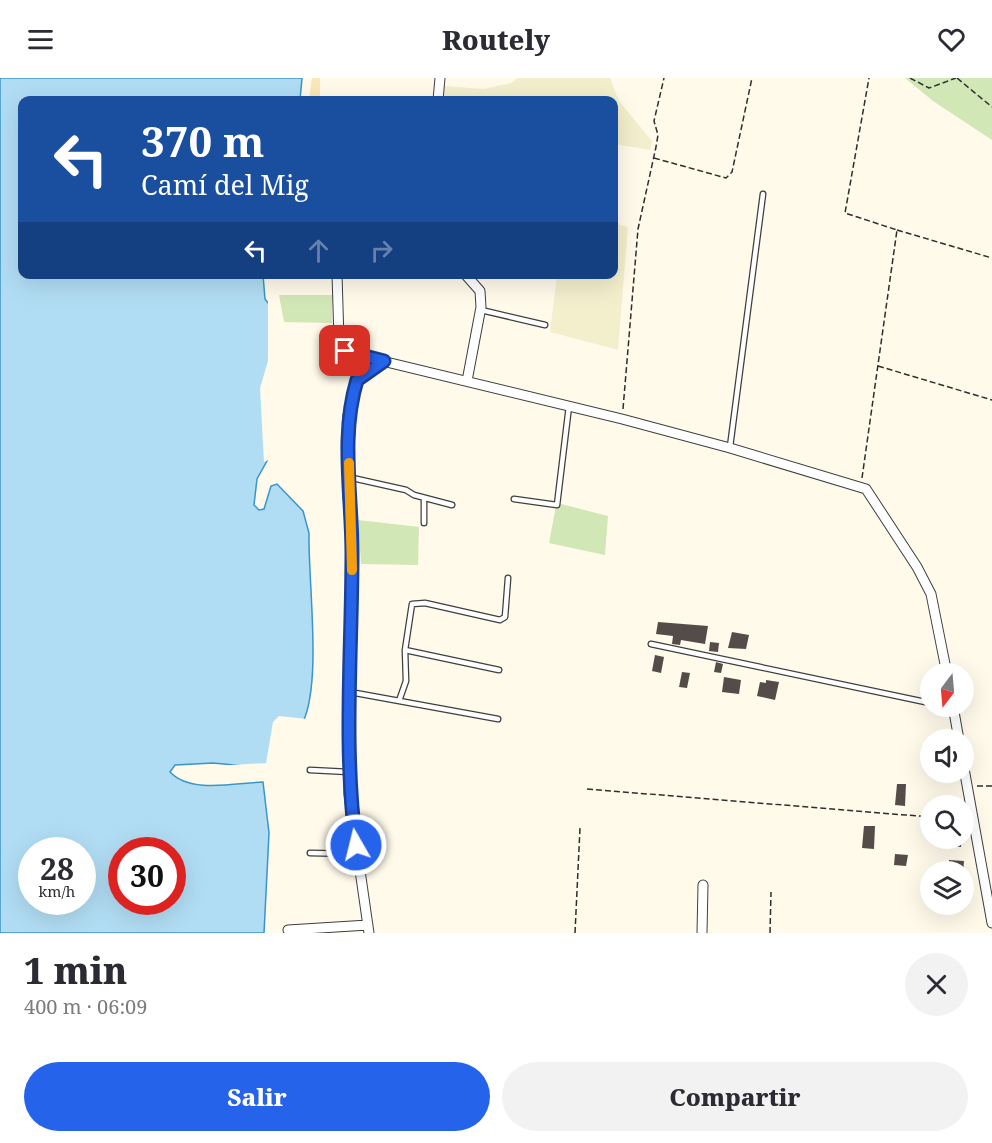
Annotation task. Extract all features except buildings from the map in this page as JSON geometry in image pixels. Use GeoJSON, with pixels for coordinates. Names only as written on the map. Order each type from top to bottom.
{"type":"FeatureCollection","features":[{"type":"Feature","properties":{"kind":"street"},"geometry":{"type":"LineString","coordinates":[[438,96],[440,78]]}},
{"type":"Feature","properties":{"kind":"street"},"geometry":{"type":"LineString","coordinates":[[337,279],[339,340],[345,351],[622,419],[867,489],[917,567],[931,594],[945,663]]}},
{"type":"Feature","properties":{"kind":"street"},"geometry":{"type":"LineString","coordinates":[[467,381],[481,310],[480,291],[469,279]]}},
{"type":"Feature","properties":{"kind":"street"},"geometry":{"type":"LineString","coordinates":[[288,930],[368,929],[349,795],[352,549],[348,477],[348,415],[357,380],[384,361]]}},
{"type":"Feature","properties":{"kind":"street"},"geometry":{"type":"LineString","coordinates":[[966,783],[992,923]]}},
{"type":"Feature","properties":{"kind":"street"},"geometry":{"type":"LineString","coordinates":[[702,933],[703,885]]}},
{"type":"Feature","properties":{"kind":"lane"},"geometry":{"type":"LineString","coordinates":[[730,448],[763,194]]}},
{"type":"Feature","properties":{"kind":"lane"},"geometry":{"type":"LineString","coordinates":[[481,310],[545,325]]}},
{"type":"Feature","properties":{"kind":"lane"},"geometry":{"type":"LineString","coordinates":[[514,499],[557,505],[569,406]]}},
{"type":"Feature","properties":{"kind":"lane"},"geometry":{"type":"LineString","coordinates":[[348,477],[406,490],[452,506]]}},
{"type":"Feature","properties":{"kind":"lane"},"geometry":{"type":"LineString","coordinates":[[424,498],[424,523]]}},
{"type":"Feature","properties":{"kind":"lane"},"geometry":{"type":"LineString","coordinates":[[399,701],[406,681],[405,650],[412,604],[425,603],[500,620],[505,617],[508,578]]}},
{"type":"Feature","properties":{"kind":"lane"},"geometry":{"type":"LineString","coordinates":[[651,644],[920,701]]}},
{"type":"Feature","properties":{"kind":"lane"},"geometry":{"type":"LineString","coordinates":[[405,650],[500,670]]}},
{"type":"Feature","properties":{"kind":"lane"},"geometry":{"type":"LineString","coordinates":[[350,692],[498,719]]}},
{"type":"Feature","properties":{"kind":"lane"},"geometry":{"type":"LineString","coordinates":[[309,770],[349,772]]}},
{"type":"Feature","properties":{"kind":"lane"},"geometry":{"type":"LineString","coordinates":[[310,853],[357,854]]}},
{"type":"Feature","properties":{"kind":"path"},"geometry":{"type":"LineString","coordinates":[[622,419],[638,229],[658,135],[654,121],[664,78]]}},
{"type":"Feature","properties":{"kind":"path"},"geometry":{"type":"LineString","coordinates":[[653,157],[726,178],[732,172],[752,78]]}},
{"type":"Feature","properties":{"kind":"path"},"geometry":{"type":"LineString","coordinates":[[869,78],[845,213],[992,258]]}},
{"type":"Feature","properties":{"kind":"path"},"geometry":{"type":"LineString","coordinates":[[910,78],[930,88],[956,78],[992,108]]}},
{"type":"Feature","properties":{"kind":"path"},"geometry":{"type":"LineString","coordinates":[[861,488],[897,230]]}},
{"type":"Feature","properties":{"kind":"path"},"geometry":{"type":"LineString","coordinates":[[878,366],[992,400]]}},
{"type":"Feature","properties":{"kind":"path"},"geometry":{"type":"LineString","coordinates":[[967,786],[992,786]]}},
{"type":"Feature","properties":{"kind":"path"},"geometry":{"type":"LineString","coordinates":[[587,789],[920,816]]}},
{"type":"Feature","properties":{"kind":"path"},"geometry":{"type":"LineString","coordinates":[[575,933],[580,828]]}},
{"type":"Feature","properties":{"kind":"path"},"geometry":{"type":"LineString","coordinates":[[770,933],[771,892]]}},
{"type":"Feature","properties":{"kind":"shaded area"},"geometry":{"type":"Polygon","coordinates":[[[517,78],[610,78],[617,96],[443,96],[444,86],[484,89],[511,83],[517,78]]]}},
{"type":"Feature","properties":{"kind":"shaded area"},"geometry":{"type":"Polygon","coordinates":[[[618,98],[652,141],[650,150],[618,145],[618,98]]]}},
{"type":"Feature","properties":{"kind":"shaded area"},"geometry":{"type":"Polygon","coordinates":[[[618,224],[628,227],[618,350],[550,332],[557,279],[618,279],[618,224]]]}},
{"type":"Feature","properties":{"kind":"green space"},"geometry":{"type":"Polygon","coordinates":[[[905,78],[992,78],[992,140],[933,101],[905,78]]]}},
{"type":"Feature","properties":{"kind":"green space"},"geometry":{"type":"Polygon","coordinates":[[[279,295],[332,295],[332,323],[284,322],[279,295]]]}},
{"type":"Feature","properties":{"kind":"green space"},"geometry":{"type":"Polygon","coordinates":[[[561,504],[608,516],[605,555],[549,543],[556,506],[561,504]]]}},
{"type":"Feature","properties":{"kind":"green space"},"geometry":{"type":"Polygon","coordinates":[[[358,520],[419,527],[418,565],[361,564],[358,520]]]}},
{"type":"Feature","properties":{"kind":"sand"},"geometry":{"type":"Polygon","coordinates":[[[312,78],[320,78],[320,96],[310,96],[312,78]]]}},
{"type":"Feature","properties":{"kind":"water"},"geometry":{"type":"Polygon","coordinates":[[[0,78],[302,78],[300,96],[18,96],[18,279],[263,279],[265,299],[275,312],[275,365],[263,389],[268,459],[257,479],[254,505],[259,510],[264,509],[271,486],[277,484],[303,511],[309,533],[313,630],[312,682],[309,704],[303,722],[276,721],[271,762],[255,767],[213,763],[175,765],[170,772],[179,779],[201,785],[263,782],[269,833],[264,933],[0,933],[0,78]]]}},
{"type":"Feature","properties":{"kind":"pier"},"geometry":{"type":"Polygon","coordinates":[[[268,298],[277,309],[278,344],[276,371],[266,389],[271,459],[264,462],[260,388],[268,361],[268,298]]]}},
{"type":"Feature","properties":{"kind":"pier"},"geometry":{"type":"Polygon","coordinates":[[[279,716],[307,719],[303,725],[279,724],[274,762],[271,765],[255,770],[214,766],[266,763],[273,722],[279,716]]]}},
{"type":"Feature","properties":{"kind":"slow traffic"},"geometry":{"type":"LineString","coordinates":[[349,463],[348,496],[352,570]]}},
{"type":"Feature","properties":{"kind":"route"},"geometry":{"type":"LineString","coordinates":[[345,351],[384,361],[357,380],[348,415],[348,496],[352,549],[349,795],[356,845]]}}]}
